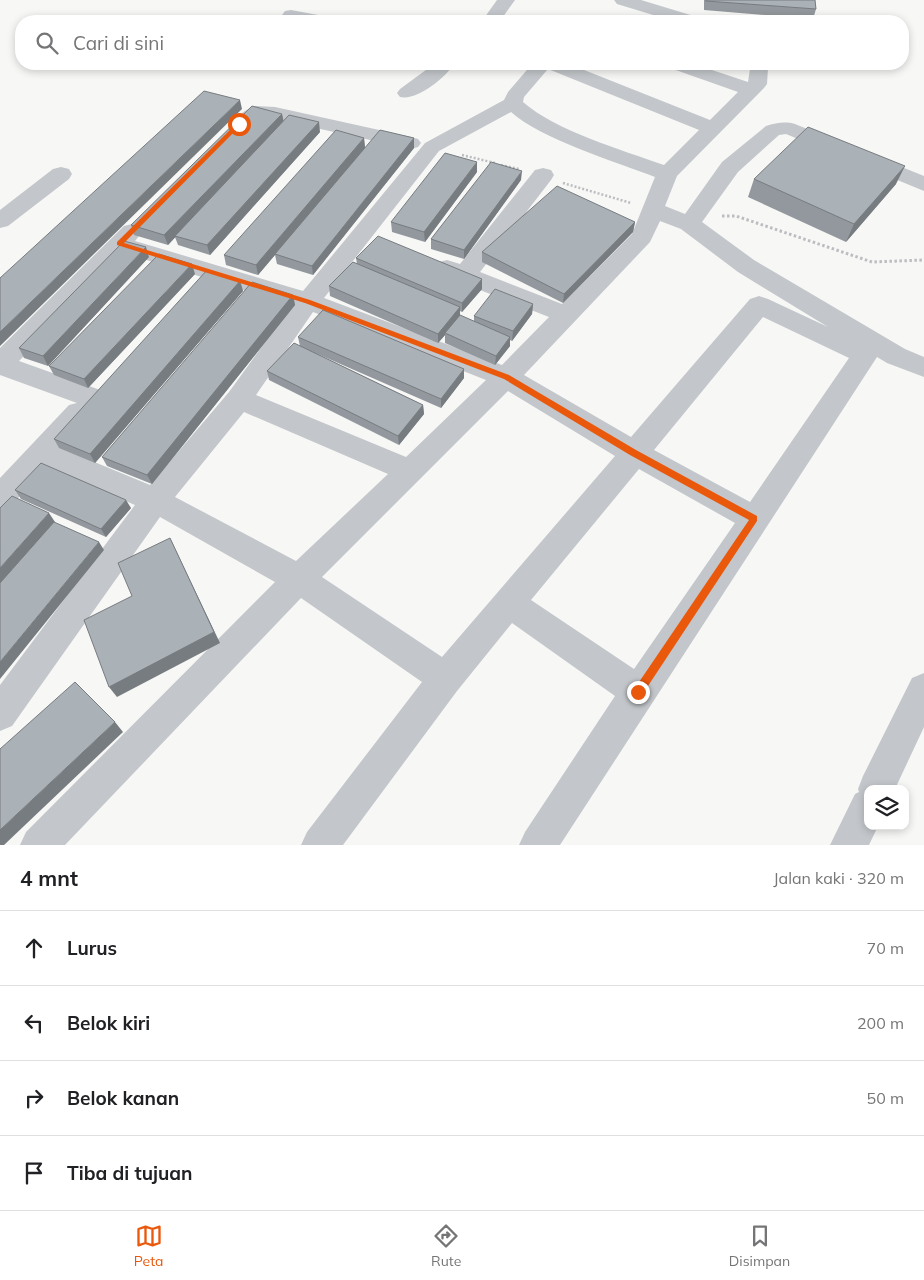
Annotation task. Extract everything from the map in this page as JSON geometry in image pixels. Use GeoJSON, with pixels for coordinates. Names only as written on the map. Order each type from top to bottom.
{"type":"FeatureCollection","features":[{"type":"Feature","properties":{"kind":"street"},"geometry":{"type":"LineString","coordinates":[[495,15],[506,0]]}},
{"type":"Feature","properties":{"kind":"street"},"geometry":{"type":"LineString","coordinates":[[623,0],[674,15]]}},
{"type":"Feature","properties":{"kind":"street"},"geometry":{"type":"LineString","coordinates":[[679,0],[680,12],[683,15]]}},
{"type":"Feature","properties":{"kind":"street"},"geometry":{"type":"LineString","coordinates":[[407,93],[438,70]]}},
{"type":"Feature","properties":{"kind":"street"},"geometry":{"type":"LineString","coordinates":[[537,70],[514,96],[513,103],[518,111],[540,123],[667,174]]}},
{"type":"Feature","properties":{"kind":"street"},"geometry":{"type":"LineString","coordinates":[[568,70],[712,128]]}},
{"type":"Feature","properties":{"kind":"street"},"geometry":{"type":"LineString","coordinates":[[694,70],[752,90]]}},
{"type":"Feature","properties":{"kind":"street"},"geometry":{"type":"LineString","coordinates":[[39,845],[299,579],[506,377],[642,237],[667,174],[752,90],[757,84],[759,70]]}},
{"type":"Feature","properties":{"kind":"street"},"geometry":{"type":"LineString","coordinates":[[0,714],[155,500],[239,399],[308,302],[432,147],[513,103]]}},
{"type":"Feature","properties":{"kind":"street"},"geometry":{"type":"LineString","coordinates":[[232,131],[256,112],[275,113],[432,147]]}},
{"type":"Feature","properties":{"kind":"street"},"geometry":{"type":"LineString","coordinates":[[320,149],[339,127]]}},
{"type":"Feature","properties":{"kind":"street"},"geometry":{"type":"LineString","coordinates":[[688,224],[730,167],[773,130],[788,128],[890,168],[924,184]]}},
{"type":"Feature","properties":{"kind":"street"},"geometry":{"type":"LineString","coordinates":[[0,221],[61,174]]}},
{"type":"Feature","properties":{"kind":"street"},"geometry":{"type":"LineString","coordinates":[[465,275],[543,175]]}},
{"type":"Feature","properties":{"kind":"street"},"geometry":{"type":"LineString","coordinates":[[654,210],[688,224],[746,266],[896,356],[924,367]]}},
{"type":"Feature","properties":{"kind":"street"},"geometry":{"type":"LineString","coordinates":[[0,498],[99,391],[0,364],[147,216]]}},
{"type":"Feature","properties":{"kind":"street"},"geometry":{"type":"LineString","coordinates":[[361,235],[387,245]]}},
{"type":"Feature","properties":{"kind":"street"},"geometry":{"type":"LineString","coordinates":[[119,244],[203,280],[308,302],[506,377],[633,452],[754,518]]}},
{"type":"Feature","properties":{"kind":"street"},"geometry":{"type":"LineString","coordinates":[[203,280],[228,251]]}},
{"type":"Feature","properties":{"kind":"street"},"geometry":{"type":"LineString","coordinates":[[430,262],[567,315]]}},
{"type":"Feature","properties":{"kind":"street"},"geometry":{"type":"LineString","coordinates":[[320,845],[445,679],[633,452],[759,305],[865,355],[754,518],[538,845]]}},
{"type":"Feature","properties":{"kind":"street"},"geometry":{"type":"LineString","coordinates":[[239,399],[410,471]]}},
{"type":"Feature","properties":{"kind":"street"},"geometry":{"type":"LineString","coordinates":[[42,453],[155,500],[299,579],[445,679]]}},
{"type":"Feature","properties":{"kind":"street"},"geometry":{"type":"LineString","coordinates":[[509,603],[638,692]]}},
{"type":"Feature","properties":{"kind":"street"},"geometry":{"type":"LineString","coordinates":[[878,785],[924,690]]}},
{"type":"Feature","properties":{"kind":"street"},"geometry":{"type":"LineString","coordinates":[[849,845],[864,815]]}},
{"type":"Feature","properties":{"kind":"path"},"geometry":{"type":"LineString","coordinates":[[432,147],[543,175],[654,210]]}},
{"type":"Feature","properties":{"kind":"path"},"geometry":{"type":"LineString","coordinates":[[688,224],[715,216],[736,216],[872,262],[924,260]]}},
{"type":"Feature","properties":{"kind":"building"},"geometry":{"type":"Polygon","coordinates":[[[815,0],[816,9],[706,1],[815,0]]]}},
{"type":"Feature","properties":{"kind":"building"},"geometry":{"type":"Polygon","coordinates":[[[204,91],[240,100],[0,332],[0,278],[204,91]]]}},
{"type":"Feature","properties":{"kind":"building"},"geometry":{"type":"Polygon","coordinates":[[[252,106],[282,114],[164,235],[131,225],[252,106]]]}},
{"type":"Feature","properties":{"kind":"building"},"geometry":{"type":"Polygon","coordinates":[[[289,115],[319,122],[207,245],[175,236],[289,115]]]}},
{"type":"Feature","properties":{"kind":"building"},"geometry":{"type":"Polygon","coordinates":[[[808,127],[905,166],[854,224],[754,179],[808,127]]]}},
{"type":"Feature","properties":{"kind":"building"},"geometry":{"type":"Polygon","coordinates":[[[336,130],[364,138],[256,265],[224,255],[336,130]]]}},
{"type":"Feature","properties":{"kind":"building"},"geometry":{"type":"Polygon","coordinates":[[[380,130],[414,138],[312,266],[275,254],[380,130]]]}},
{"type":"Feature","properties":{"kind":"building"},"geometry":{"type":"Polygon","coordinates":[[[445,153],[477,162],[424,232],[391,222],[445,153]]]}},
{"type":"Feature","properties":{"kind":"building"},"geometry":{"type":"Polygon","coordinates":[[[491,162],[522,171],[464,250],[431,239],[491,162]]]}},
{"type":"Feature","properties":{"kind":"building"},"geometry":{"type":"Polygon","coordinates":[[[557,186],[635,222],[564,294],[482,252],[557,186]]]}},
{"type":"Feature","properties":{"kind":"building"},"geometry":{"type":"Polygon","coordinates":[[[378,236],[482,279],[462,303],[356,258],[378,236]]]}},
{"type":"Feature","properties":{"kind":"building"},"geometry":{"type":"Polygon","coordinates":[[[124,241],[146,247],[43,356],[19,348],[124,241]]]}},
{"type":"Feature","properties":{"kind":"building"},"geometry":{"type":"Polygon","coordinates":[[[159,254],[192,264],[84,379],[49,366],[159,254]]]}},
{"type":"Feature","properties":{"kind":"building"},"geometry":{"type":"Polygon","coordinates":[[[353,262],[460,307],[438,334],[329,286],[353,262]]]}},
{"type":"Feature","properties":{"kind":"building"},"geometry":{"type":"Polygon","coordinates":[[[207,270],[240,281],[90,454],[54,439],[207,270]]]}},
{"type":"Feature","properties":{"kind":"building"},"geometry":{"type":"Polygon","coordinates":[[[252,282],[293,295],[147,475],[102,457],[252,282]]]}},
{"type":"Feature","properties":{"kind":"building"},"geometry":{"type":"Polygon","coordinates":[[[495,289],[533,304],[513,331],[474,316],[495,289]]]}},
{"type":"Feature","properties":{"kind":"building"},"geometry":{"type":"Polygon","coordinates":[[[323,310],[464,369],[441,399],[298,337],[323,310]]]}},
{"type":"Feature","properties":{"kind":"building"},"geometry":{"type":"Polygon","coordinates":[[[460,315],[510,337],[496,356],[445,333],[460,315]]]}},
{"type":"Feature","properties":{"kind":"building"},"geometry":{"type":"Polygon","coordinates":[[[294,343],[423,405],[398,436],[267,371],[294,343]]]}},
{"type":"Feature","properties":{"kind":"building"},"geometry":{"type":"Polygon","coordinates":[[[41,463],[126,500],[101,529],[15,490],[41,463]]]}},
{"type":"Feature","properties":{"kind":"building"},"geometry":{"type":"Polygon","coordinates":[[[12,496],[49,513],[0,568],[0,508],[12,496]]]}},
{"type":"Feature","properties":{"kind":"building"},"geometry":{"type":"Polygon","coordinates":[[[54,522],[99,542],[0,662],[0,583],[54,522]]]}},
{"type":"Feature","properties":{"kind":"building"},"geometry":{"type":"Polygon","coordinates":[[[170,538],[214,632],[109,687],[84,620],[132,596],[118,563],[170,538]]]}},
{"type":"Feature","properties":{"kind":"building"},"geometry":{"type":"Polygon","coordinates":[[[75,682],[115,722],[0,830],[0,749],[75,682]]]}},
{"type":"Feature","properties":{"kind":"route"},"geometry":{"type":"LineString","coordinates":[[239,124],[119,244],[308,302],[506,377],[633,452],[754,518],[638,692]]}}]}
